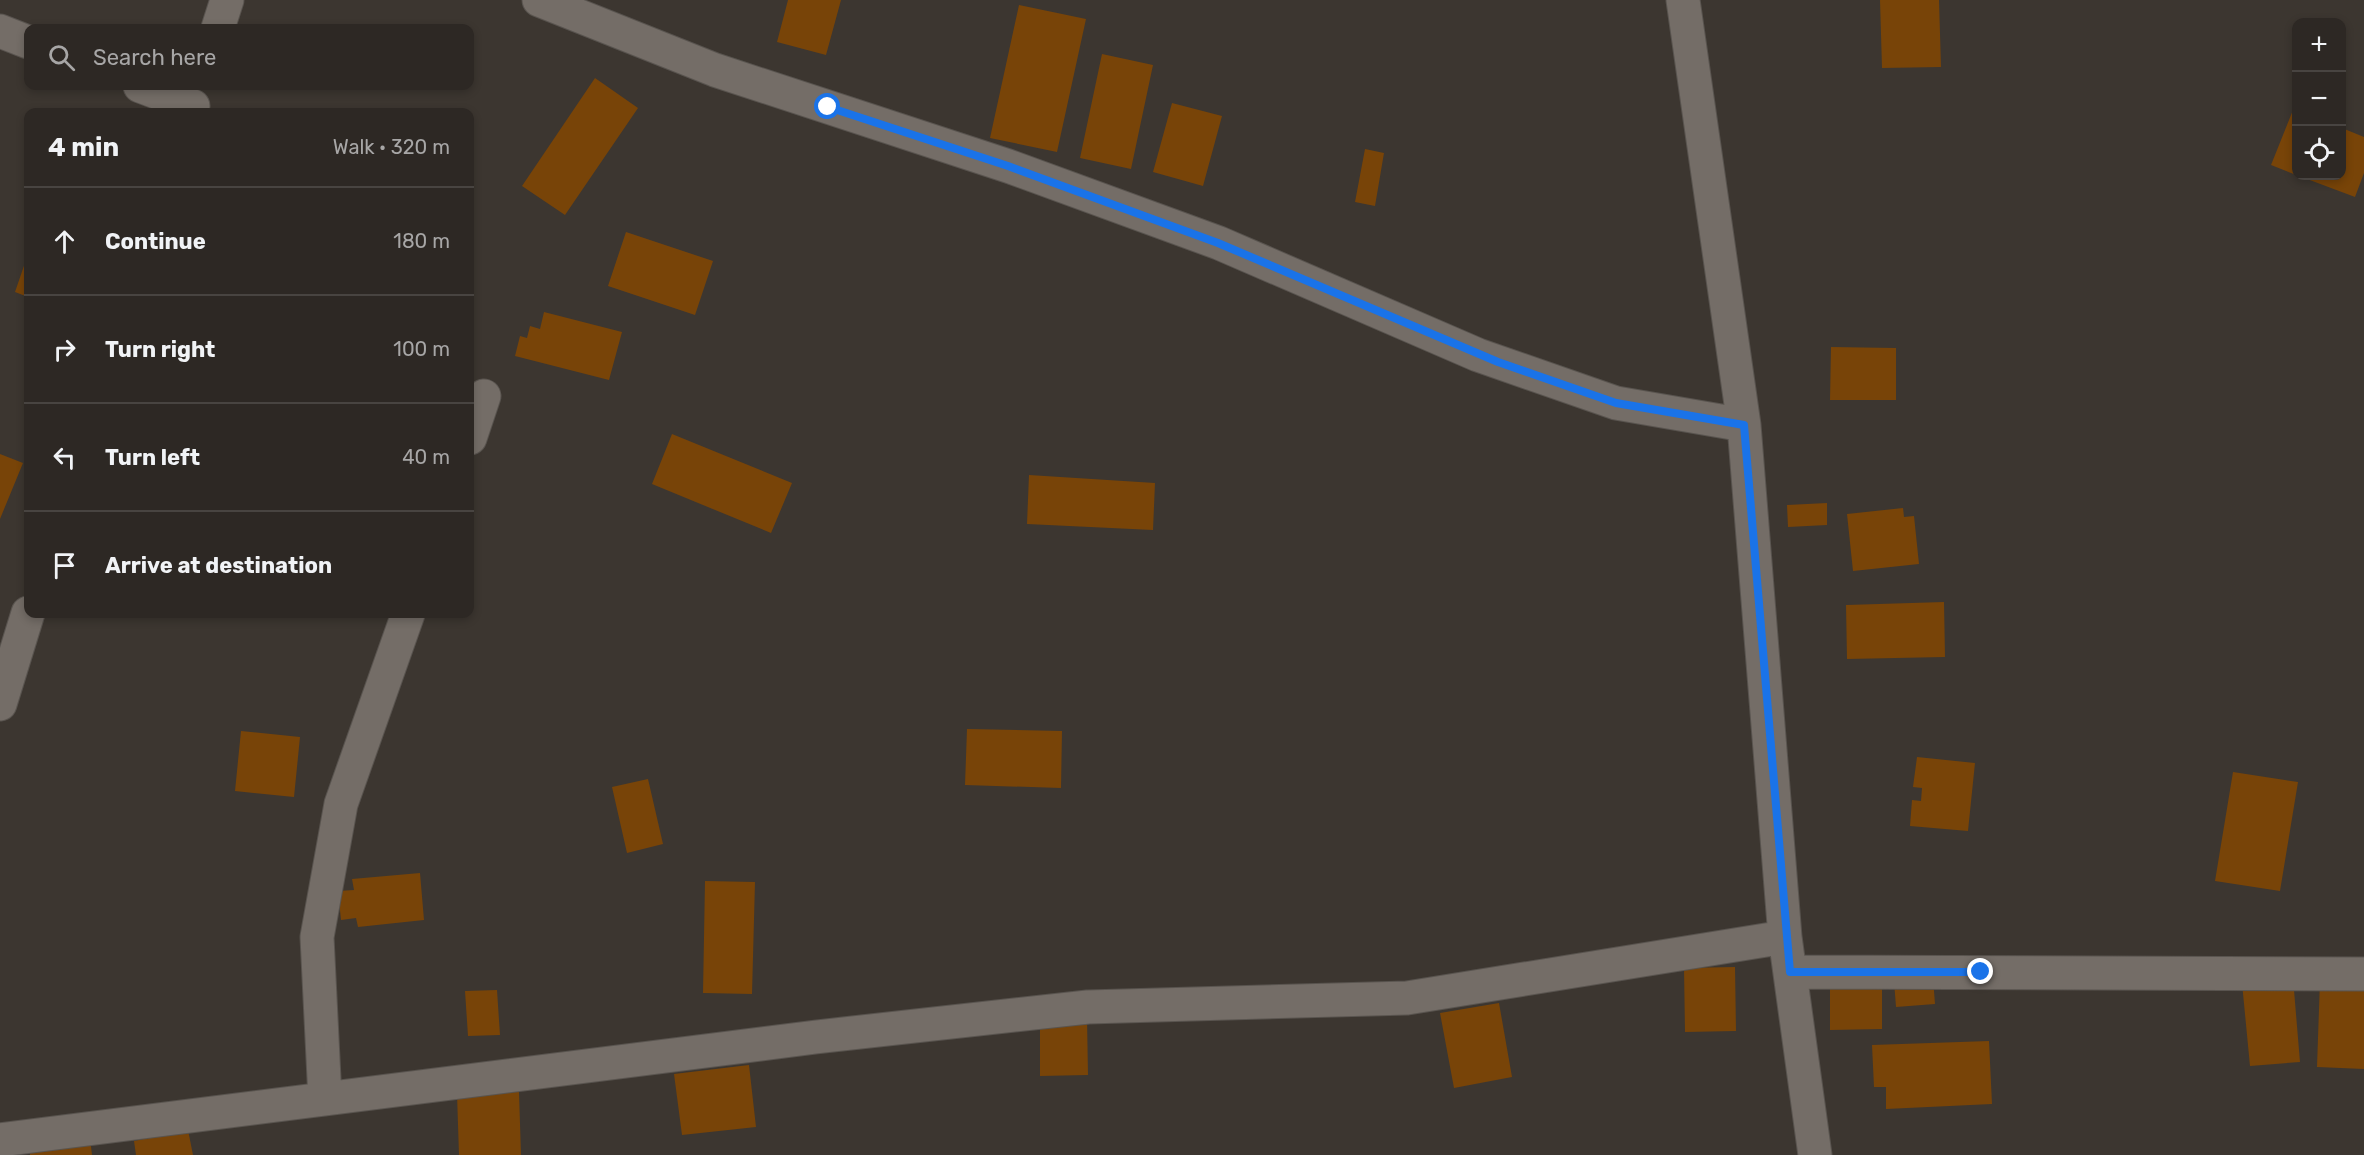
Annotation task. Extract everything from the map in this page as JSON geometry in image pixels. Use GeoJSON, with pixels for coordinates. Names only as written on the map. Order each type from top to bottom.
{"type":"FeatureCollection","features":[{"type":"Feature","properties":{"kind":"street"},"geometry":{"type":"LineString","coordinates":[[219,24],[227,0]]}},
{"type":"Feature","properties":{"kind":"street"},"geometry":{"type":"LineString","coordinates":[[539,0],[715,70],[1008,166],[1218,243],[1478,355],[1616,403],[1744,425]]}},
{"type":"Feature","properties":{"kind":"street"},"geometry":{"type":"LineString","coordinates":[[1683,0],[1744,425],[1785,937],[1815,1155]]}},
{"type":"Feature","properties":{"kind":"street"},"geometry":{"type":"LineString","coordinates":[[0,31],[24,40]]}},
{"type":"Feature","properties":{"kind":"street"},"geometry":{"type":"LineString","coordinates":[[155,90],[195,101]]}},
{"type":"Feature","properties":{"kind":"street"},"geometry":{"type":"LineString","coordinates":[[474,426],[484,396]]}},
{"type":"Feature","properties":{"kind":"street"},"geometry":{"type":"LineString","coordinates":[[0,704],[26,618]]}},
{"type":"Feature","properties":{"kind":"street"},"geometry":{"type":"LineString","coordinates":[[325,1100],[317,937],[341,804],[407,618]]}},
{"type":"Feature","properties":{"kind":"street"},"geometry":{"type":"LineString","coordinates":[[0,1140],[816,1037],[1088,1007],[1407,998],[1785,937]]}},
{"type":"Feature","properties":{"kind":"street"},"geometry":{"type":"LineString","coordinates":[[1790,972],[2364,974]]}},
{"type":"Feature","properties":{"kind":"building"},"geometry":{"type":"Polygon","coordinates":[[[788,0],[841,0],[826,55],[777,42],[788,0]]]}},
{"type":"Feature","properties":{"kind":"building"},"geometry":{"type":"Polygon","coordinates":[[[1880,0],[1939,0],[1941,67],[1882,68],[1880,0]]]}},
{"type":"Feature","properties":{"kind":"building"},"geometry":{"type":"Polygon","coordinates":[[[1019,5],[1086,19],[1057,152],[990,138],[1019,5]]]}},
{"type":"Feature","properties":{"kind":"building"},"geometry":{"type":"Polygon","coordinates":[[[1102,54],[1153,65],[1131,169],[1080,158],[1102,54]]]}},
{"type":"Feature","properties":{"kind":"building"},"geometry":{"type":"Polygon","coordinates":[[[595,78],[638,108],[565,215],[522,186],[595,78]]]}},
{"type":"Feature","properties":{"kind":"building"},"geometry":{"type":"Polygon","coordinates":[[[1172,103],[1222,116],[1203,186],[1153,172],[1172,103]]]}},
{"type":"Feature","properties":{"kind":"building"},"geometry":{"type":"Polygon","coordinates":[[[2292,112],[2292,173],[2271,165],[2292,112]]]}},
{"type":"Feature","properties":{"kind":"building"},"geometry":{"type":"Polygon","coordinates":[[[2346,130],[2364,137],[2364,173],[2355,197],[2310,180],[2346,180],[2346,130]]]}},
{"type":"Feature","properties":{"kind":"building"},"geometry":{"type":"Polygon","coordinates":[[[1365,149],[1384,153],[1375,206],[1355,202],[1365,149]]]}},
{"type":"Feature","properties":{"kind":"building"},"geometry":{"type":"Polygon","coordinates":[[[626,232],[713,261],[695,315],[608,286],[626,232]]]}},
{"type":"Feature","properties":{"kind":"building"},"geometry":{"type":"Polygon","coordinates":[[[24,266],[24,295],[15,292],[24,266]]]}},
{"type":"Feature","properties":{"kind":"building"},"geometry":{"type":"Polygon","coordinates":[[[544,312],[622,332],[609,380],[515,356],[520,336],[527,338],[530,326],[540,329],[544,312]]]}},
{"type":"Feature","properties":{"kind":"building"},"geometry":{"type":"Polygon","coordinates":[[[1831,347],[1896,348],[1896,400],[1830,400],[1831,347]]]}},
{"type":"Feature","properties":{"kind":"building"},"geometry":{"type":"Polygon","coordinates":[[[672,434],[792,483],[771,533],[652,484],[672,434]]]}},
{"type":"Feature","properties":{"kind":"building"},"geometry":{"type":"Polygon","coordinates":[[[0,454],[23,463],[0,519],[0,454]]]}},
{"type":"Feature","properties":{"kind":"building"},"geometry":{"type":"Polygon","coordinates":[[[1029,475],[1155,483],[1153,530],[1027,524],[1029,475]]]}},
{"type":"Feature","properties":{"kind":"building"},"geometry":{"type":"Polygon","coordinates":[[[1827,503],[1827,525],[1788,527],[1787,505],[1827,503]]]}},
{"type":"Feature","properties":{"kind":"building"},"geometry":{"type":"Polygon","coordinates":[[[1903,508],[1904,517],[1914,516],[1919,564],[1853,571],[1847,514],[1903,508]]]}},
{"type":"Feature","properties":{"kind":"building"},"geometry":{"type":"Polygon","coordinates":[[[1944,602],[1945,657],[1847,659],[1846,605],[1944,602]]]}},
{"type":"Feature","properties":{"kind":"building"},"geometry":{"type":"Polygon","coordinates":[[[967,729],[1062,731],[1061,788],[965,785],[967,729]]]}},
{"type":"Feature","properties":{"kind":"building"},"geometry":{"type":"Polygon","coordinates":[[[241,731],[300,737],[294,797],[235,791],[241,731]]]}},
{"type":"Feature","properties":{"kind":"building"},"geometry":{"type":"Polygon","coordinates":[[[1917,757],[1975,763],[1968,831],[1910,826],[1912,800],[1921,801],[1922,788],[1913,787],[1917,757]]]}},
{"type":"Feature","properties":{"kind":"building"},"geometry":{"type":"Polygon","coordinates":[[[2233,772],[2298,782],[2280,891],[2215,881],[2233,772]]]}},
{"type":"Feature","properties":{"kind":"building"},"geometry":{"type":"Polygon","coordinates":[[[648,779],[663,844],[627,853],[612,787],[648,779]]]}},
{"type":"Feature","properties":{"kind":"building"},"geometry":{"type":"Polygon","coordinates":[[[420,873],[424,920],[358,927],[356,918],[341,920],[338,891],[354,890],[352,879],[420,873]]]}},
{"type":"Feature","properties":{"kind":"building"},"geometry":{"type":"Polygon","coordinates":[[[705,881],[755,882],[752,994],[703,993],[705,881]]]}},
{"type":"Feature","properties":{"kind":"building"},"geometry":{"type":"Polygon","coordinates":[[[1735,967],[1736,1031],[1685,1032],[1684,968],[1735,967]]]}},
{"type":"Feature","properties":{"kind":"building"},"geometry":{"type":"Polygon","coordinates":[[[1882,975],[1882,1029],[1830,1030],[1830,976],[1882,975]]]}},
{"type":"Feature","properties":{"kind":"building"},"geometry":{"type":"Polygon","coordinates":[[[1933,978],[1935,1004],[1896,1007],[1894,981],[1933,978]]]}},
{"type":"Feature","properties":{"kind":"building"},"geometry":{"type":"Polygon","coordinates":[[[2293,978],[2300,1062],[2250,1066],[2242,983],[2293,978]]]}},
{"type":"Feature","properties":{"kind":"building"},"geometry":{"type":"Polygon","coordinates":[[[2320,980],[2364,981],[2364,1069],[2317,1067],[2320,980]]]}},
{"type":"Feature","properties":{"kind":"building"},"geometry":{"type":"Polygon","coordinates":[[[497,990],[500,1035],[468,1036],[465,991],[497,990]]]}},
{"type":"Feature","properties":{"kind":"building"},"geometry":{"type":"Polygon","coordinates":[[[1499,1003],[1512,1077],[1454,1088],[1440,1013],[1499,1003]]]}},
{"type":"Feature","properties":{"kind":"building"},"geometry":{"type":"Polygon","coordinates":[[[1087,1018],[1088,1075],[1040,1076],[1040,1019],[1087,1018]]]}},
{"type":"Feature","properties":{"kind":"building"},"geometry":{"type":"Polygon","coordinates":[[[1989,1041],[1992,1104],[1886,1109],[1886,1087],[1874,1087],[1872,1045],[1989,1041]]]}},
{"type":"Feature","properties":{"kind":"building"},"geometry":{"type":"Polygon","coordinates":[[[749,1065],[756,1127],[682,1135],[674,1074],[749,1065]]]}},
{"type":"Feature","properties":{"kind":"building"},"geometry":{"type":"Polygon","coordinates":[[[519,1092],[521,1155],[459,1155],[457,1094],[519,1092]]]}},
{"type":"Feature","properties":{"kind":"building"},"geometry":{"type":"Polygon","coordinates":[[[188,1130],[193,1155],[136,1155],[134,1141],[188,1130]]]}},
{"type":"Feature","properties":{"kind":"building"},"geometry":{"type":"Polygon","coordinates":[[[90,1138],[92,1155],[30,1155],[29,1142],[90,1138]]]}},
{"type":"Feature","properties":{"kind":"route"},"geometry":{"type":"LineString","coordinates":[[828,107],[1008,166],[1218,243],[1478,355],[1616,403],[1744,425],[1785,937],[1790,972],[1981,972]]}}]}
